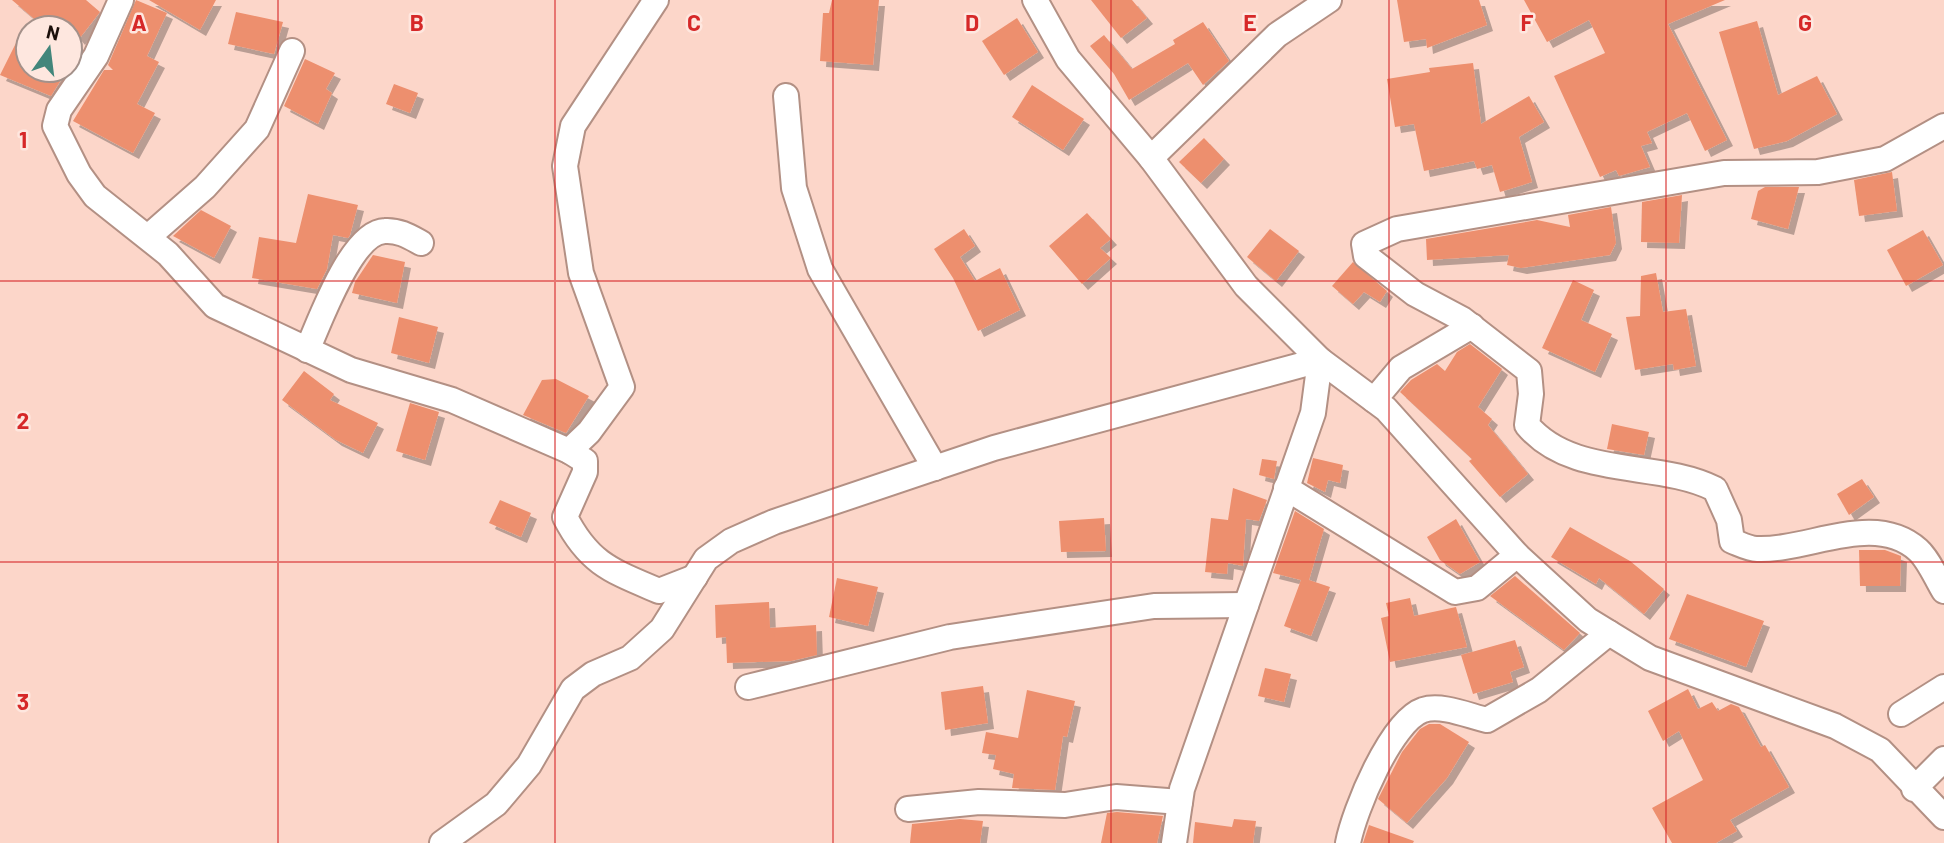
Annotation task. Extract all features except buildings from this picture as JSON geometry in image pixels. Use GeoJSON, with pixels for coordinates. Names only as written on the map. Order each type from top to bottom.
{"type":"FeatureCollection","features":[{"type":"Feature","properties":{"kind":"street"},"geometry":{"type":"LineString","coordinates":[[121,0],[96,57],[58,110],[55,126],[79,174],[95,196],[168,254],[215,306],[351,370],[452,401],[569,451],[585,461],[585,472],[565,517],[579,545],[610,571],[659,591],[695,577]]}},
{"type":"Feature","properties":{"kind":"street"},"geometry":{"type":"LineString","coordinates":[[569,451],[589,432],[622,387],[581,273],[565,166],[573,126],[656,0]]}},
{"type":"Feature","properties":{"kind":"street"},"geometry":{"type":"LineString","coordinates":[[1035,0],[1068,59],[1151,158],[1246,286],[1320,360],[1386,409],[1517,555],[1588,620],[1650,658],[1835,726],[1880,750],[1914,789],[1944,817]]}},
{"type":"Feature","properties":{"kind":"street"},"geometry":{"type":"LineString","coordinates":[[1151,158],[1277,35],[1329,0]]}},
{"type":"Feature","properties":{"kind":"street"},"geometry":{"type":"LineString","coordinates":[[148,237],[205,187],[257,129],[292,51]]}},
{"type":"Feature","properties":{"kind":"street"},"geometry":{"type":"LineString","coordinates":[[786,96],[794,188],[820,270],[935,468]]}},
{"type":"Feature","properties":{"kind":"street"},"geometry":{"type":"LineString","coordinates":[[1944,126],[1885,159],[1818,172],[1724,173],[1397,229],[1364,244],[1366,256],[1415,294],[1472,326],[1528,372],[1531,394],[1527,425],[1539,439],[1602,466],[1695,479],[1715,489],[1729,520],[1732,541],[1756,549],[1807,544],[1867,533],[1895,534],[1919,551],[1944,590]]}},
{"type":"Feature","properties":{"kind":"street"},"geometry":{"type":"LineString","coordinates":[[307,350],[360,243],[383,230],[401,233],[421,243]]}},
{"type":"Feature","properties":{"kind":"street"},"geometry":{"type":"LineString","coordinates":[[1374,400],[1401,368],[1472,326]]}},
{"type":"Feature","properties":{"kind":"street"},"geometry":{"type":"LineString","coordinates":[[442,843],[496,804],[529,765],[573,689],[593,674],[630,658],[662,629],[706,559],[731,541],[774,522],[994,448],[1320,360]]}},
{"type":"Feature","properties":{"kind":"street"},"geometry":{"type":"LineString","coordinates":[[1174,843],[1180,802],[1312,413],[1320,360]]}},
{"type":"Feature","properties":{"kind":"street"},"geometry":{"type":"LineString","coordinates":[[1286,488],[1455,592],[1477,588],[1517,555]]}},
{"type":"Feature","properties":{"kind":"street"},"geometry":{"type":"LineString","coordinates":[[748,687],[950,637],[1154,606],[1246,605]]}},
{"type":"Feature","properties":{"kind":"street"},"geometry":{"type":"LineString","coordinates":[[1348,843],[1353,818],[1369,778],[1408,722],[1423,710],[1447,710],[1487,720],[1539,690],[1609,633]]}},
{"type":"Feature","properties":{"kind":"street"},"geometry":{"type":"LineString","coordinates":[[1901,714],[1944,687]]}},
{"type":"Feature","properties":{"kind":"street"},"geometry":{"type":"LineString","coordinates":[[1914,789],[1944,759]]}},
{"type":"Feature","properties":{"kind":"street"},"geometry":{"type":"LineString","coordinates":[[908,809],[979,802],[1065,805],[1116,797],[1180,802]]}}]}
